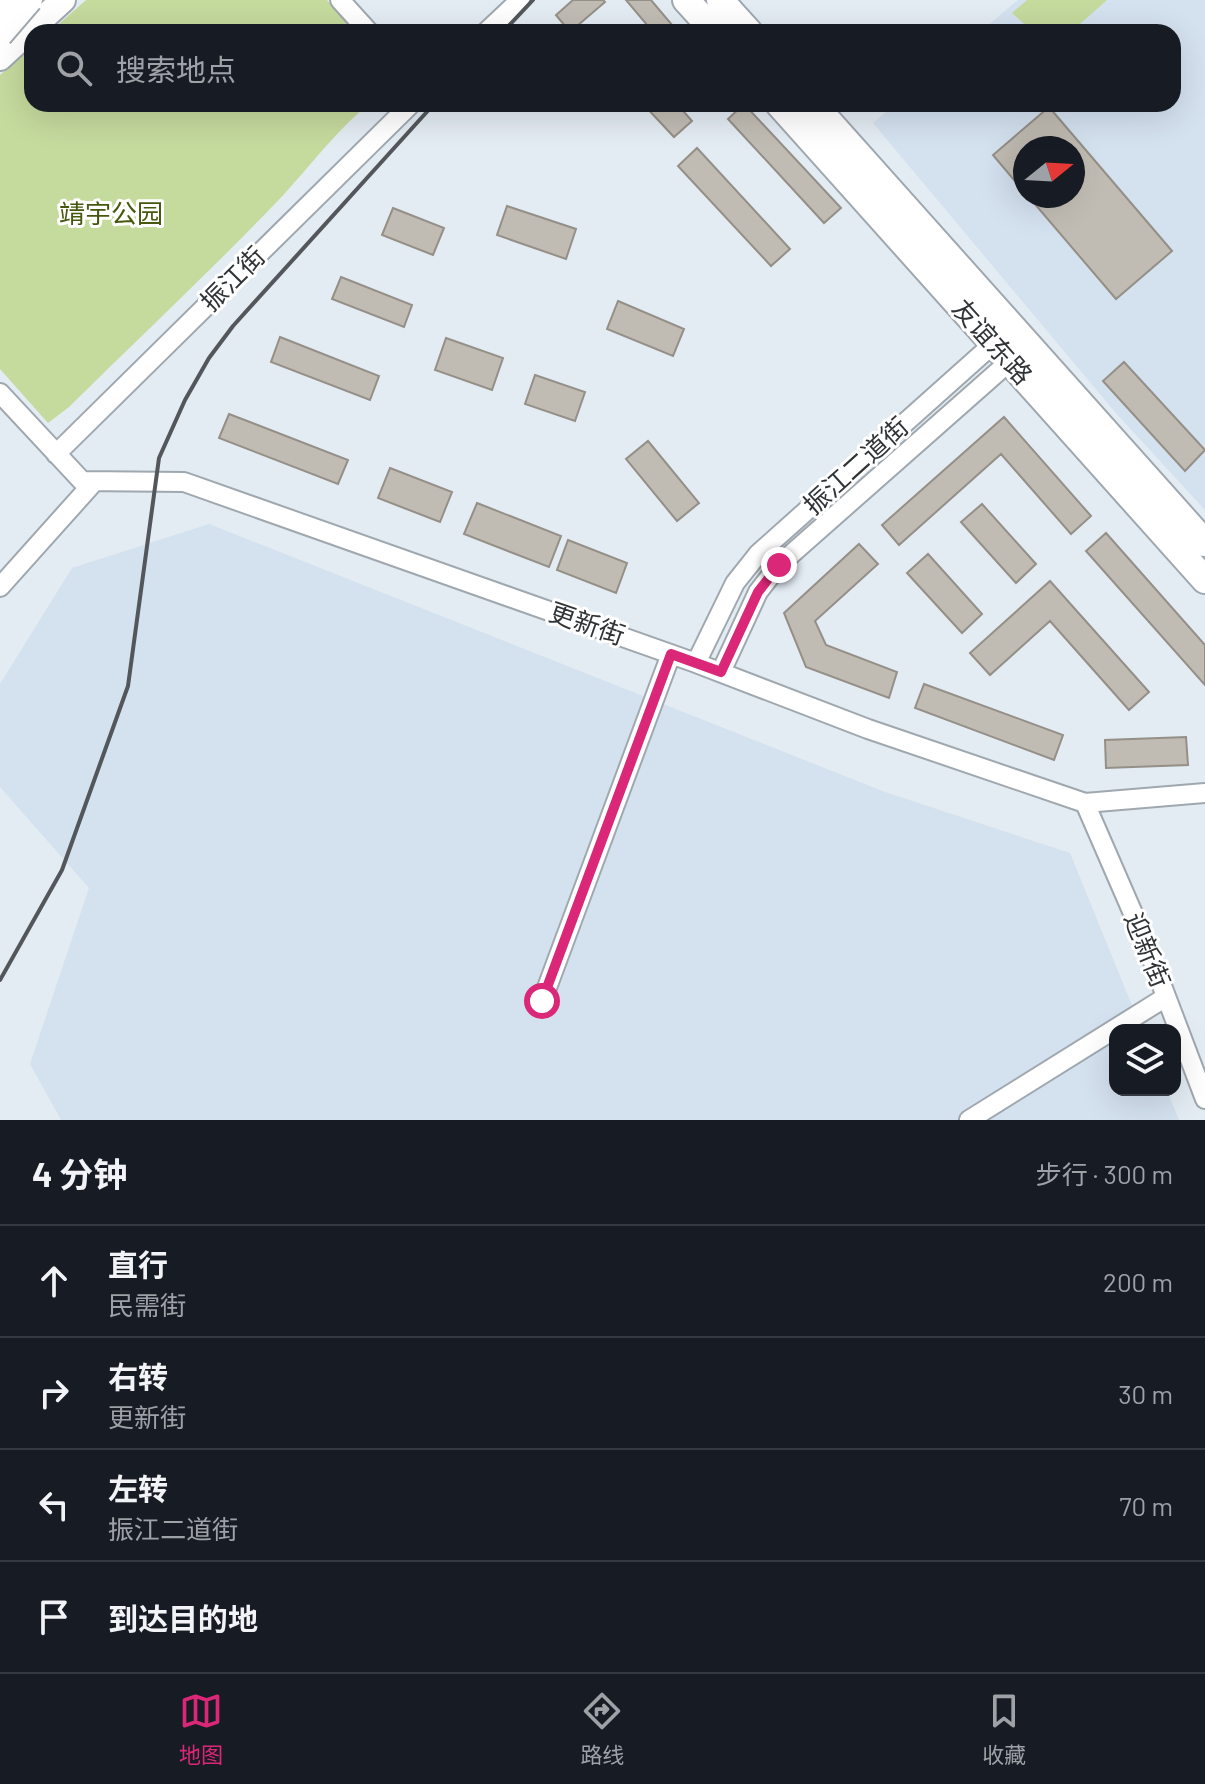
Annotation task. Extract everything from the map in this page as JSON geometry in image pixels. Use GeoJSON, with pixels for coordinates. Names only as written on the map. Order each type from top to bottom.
{"type":"FeatureCollection","features":[{"type":"Feature","properties":{"kind":"highway"},"geometry":{"type":"LineString","coordinates":[[0,14],[15,0]]}},
{"type":"Feature","properties":{"kind":"highway"},"geometry":{"type":"LineString","coordinates":[[686,0],[708,24]]}},
{"type":"Feature","properties":{"kind":"highway"},"geometry":{"type":"LineString","coordinates":[[720,0],[742,24]]}},
{"type":"Feature","properties":{"kind":"highway","name":"友谊东路"},"geometry":{"type":"LineString","coordinates":[[787,112],[1205,543]]}},
{"type":"Feature","properties":{"kind":"highway","name":"友谊东路"},"geometry":{"type":"LineString","coordinates":[[820,112],[1205,580]]}},
{"type":"Feature","properties":{"kind":"main road"},"geometry":{"type":"LineString","coordinates":[[1,0],[24,27]]}},
{"type":"Feature","properties":{"kind":"main road"},"geometry":{"type":"LineString","coordinates":[[0,35],[30,0]]}},
{"type":"Feature","properties":{"kind":"main road"},"geometry":{"type":"LineString","coordinates":[[37,24],[63,0]]}},
{"type":"Feature","properties":{"kind":"main road"},"geometry":{"type":"LineString","coordinates":[[0,58],[24,36]]}},
{"type":"Feature","properties":{"kind":"street"},"geometry":{"type":"LineString","coordinates":[[340,0],[362,24]]}},
{"type":"Feature","properties":{"kind":"street"},"geometry":{"type":"LineString","coordinates":[[494,24],[516,1]]}},
{"type":"Feature","properties":{"kind":"street","name":"振江街"},"geometry":{"type":"LineString","coordinates":[[56,454],[403,112]]}},
{"type":"Feature","properties":{"kind":"street","name":"振江二道街"},"geometry":{"type":"LineString","coordinates":[[696,663],[735,583],[758,554],[1011,344]]}},
{"type":"Feature","properties":{"kind":"street","name":"振江二道街"},"geometry":{"type":"LineString","coordinates":[[721,672],[758,592],[779,565],[1011,344]]}},
{"type":"Feature","properties":{"kind":"street"},"geometry":{"type":"LineString","coordinates":[[0,393],[56,454],[88,481]]}},
{"type":"Feature","properties":{"kind":"street"},"geometry":{"type":"LineString","coordinates":[[0,577],[88,481]]}},
{"type":"Feature","properties":{"kind":"street"},"geometry":{"type":"LineString","coordinates":[[0,587],[88,481]]}},
{"type":"Feature","properties":{"kind":"street","name":"更新街"},"geometry":{"type":"LineString","coordinates":[[88,481],[184,482],[721,672],[868,729],[1085,803],[1205,793]]}},
{"type":"Feature","properties":{"kind":"street"},"geometry":{"type":"LineString","coordinates":[[542,1001],[671,654]]}},
{"type":"Feature","properties":{"kind":"street","name":"迎新街"},"geometry":{"type":"LineString","coordinates":[[1085,803],[1205,1099]]}},
{"type":"Feature","properties":{"kind":"street"},"geometry":{"type":"LineString","coordinates":[[969,1120],[1166,997]]}},
{"type":"Feature","properties":{"kind":"shaded area"},"geometry":{"type":"Polygon","coordinates":[[[1018,0],[1205,0],[1205,510],[1115,412],[873,123],[886,112],[1181,112],[1181,24],[990,24],[1018,0]]]}},
{"type":"Feature","properties":{"kind":"shaded area"},"geometry":{"type":"Polygon","coordinates":[[[209,524],[885,792],[1070,853],[1140,1024],[1109,1024],[1109,1096],[1169,1096],[1179,1120],[61,1120],[30,1064],[89,888],[0,787],[0,684],[72,568],[209,524]]]}},
{"type":"Feature","properties":{"kind":"green space"},"geometry":{"type":"Polygon","coordinates":[[[86,0],[327,0],[347,24],[59,24],[86,0]]]}},
{"type":"Feature","properties":{"kind":"green space"},"geometry":{"type":"Polygon","coordinates":[[[1027,0],[1107,0],[1080,24],[1024,24],[1012,13],[1027,0]]]}},
{"type":"Feature","properties":{"kind":"green space","name":"靖宇公园"},"geometry":{"type":"Polygon","coordinates":[[[24,54],[24,112],[360,112],[220,260],[69,407],[48,423],[0,369],[0,75],[24,54]]]}},
{"type":"Feature","properties":{"kind":"building"},"geometry":{"type":"Polygon","coordinates":[[[573,0],[605,2],[579,24],[563,24],[556,15],[573,0]]]}},
{"type":"Feature","properties":{"kind":"building"},"geometry":{"type":"Polygon","coordinates":[[[626,0],[651,0],[671,24],[646,24],[626,0]]]}},
{"type":"Feature","properties":{"kind":"building"},"geometry":{"type":"Polygon","coordinates":[[[651,112],[684,112],[692,121],[674,137],[651,112]]]}},
{"type":"Feature","properties":{"kind":"building"},"geometry":{"type":"Polygon","coordinates":[[[735,112],[751,112],[841,208],[824,223],[728,119],[735,112]]]}},
{"type":"Feature","properties":{"kind":"building"},"geometry":{"type":"Polygon","coordinates":[[[1043,112],[1053,112],[1074,136],[1015,136],[1043,112]]]}},
{"type":"Feature","properties":{"kind":"building"},"geometry":{"type":"Polygon","coordinates":[[[1013,138],[1013,179],[993,155],[1013,138]]]}},
{"type":"Feature","properties":{"kind":"building"},"geometry":{"type":"Polygon","coordinates":[[[697,148],[790,249],[771,266],[678,166],[697,148]]]}},
{"type":"Feature","properties":{"kind":"building"},"geometry":{"type":"Polygon","coordinates":[[[1085,149],[1172,251],[1116,299],[1038,208],[1085,208],[1085,149]]]}},
{"type":"Feature","properties":{"kind":"building"},"geometry":{"type":"Polygon","coordinates":[[[507,206],[576,229],[566,259],[497,235],[507,206]]]}},
{"type":"Feature","properties":{"kind":"building"},"geometry":{"type":"Polygon","coordinates":[[[393,208],[444,228],[433,255],[382,235],[393,208]]]}},
{"type":"Feature","properties":{"kind":"building"},"geometry":{"type":"Polygon","coordinates":[[[341,277],[412,305],[404,327],[332,299],[341,277]]]}},
{"type":"Feature","properties":{"kind":"building"},"geometry":{"type":"Polygon","coordinates":[[[618,301],[684,329],[673,356],[607,329],[618,301]]]}},
{"type":"Feature","properties":{"kind":"building"},"geometry":{"type":"Polygon","coordinates":[[[280,337],[379,376],[370,400],[271,362],[280,337]]]}},
{"type":"Feature","properties":{"kind":"building"},"geometry":{"type":"Polygon","coordinates":[[[446,338],[503,358],[492,390],[435,370],[446,338]]]}},
{"type":"Feature","properties":{"kind":"building"},"geometry":{"type":"Polygon","coordinates":[[[1124,362],[1205,450],[1185,471],[1103,381],[1124,362]]]}},
{"type":"Feature","properties":{"kind":"building"},"geometry":{"type":"Polygon","coordinates":[[[535,375],[585,392],[575,421],[525,404],[535,375]]]}},
{"type":"Feature","properties":{"kind":"building"},"geometry":{"type":"Polygon","coordinates":[[[229,414],[348,460],[338,484],[219,438],[229,414]]]}},
{"type":"Feature","properties":{"kind":"building"},"geometry":{"type":"Polygon","coordinates":[[[1004,417],[1091,516],[1071,534],[1001,454],[899,545],[882,525],[1004,417]]]}},
{"type":"Feature","properties":{"kind":"building"},"geometry":{"type":"Polygon","coordinates":[[[648,441],[699,503],[677,521],[626,459],[648,441]]]}},
{"type":"Feature","properties":{"kind":"building"},"geometry":{"type":"Polygon","coordinates":[[[390,468],[452,492],[440,522],[378,498],[390,468]]]}},
{"type":"Feature","properties":{"kind":"building"},"geometry":{"type":"Polygon","coordinates":[[[477,503],[561,536],[549,567],[464,534],[477,503]]]}},
{"type":"Feature","properties":{"kind":"building"},"geometry":{"type":"Polygon","coordinates":[[[982,504],[1036,564],[1016,583],[961,522],[982,504]]]}},
{"type":"Feature","properties":{"kind":"building"},"geometry":{"type":"Polygon","coordinates":[[[1106,533],[1205,645],[1205,685],[1086,551],[1106,533]]]}},
{"type":"Feature","properties":{"kind":"building"},"geometry":{"type":"Polygon","coordinates":[[[568,540],[627,563],[616,593],[557,570],[568,540]]]}},
{"type":"Feature","properties":{"kind":"building"},"geometry":{"type":"Polygon","coordinates":[[[859,544],[878,564],[815,621],[826,645],[897,672],[889,698],[806,667],[784,613],[859,544]]]}},
{"type":"Feature","properties":{"kind":"building"},"geometry":{"type":"Polygon","coordinates":[[[928,554],[982,614],[962,633],[907,573],[928,554]]]}},
{"type":"Feature","properties":{"kind":"building"},"geometry":{"type":"Polygon","coordinates":[[[1050,581],[1149,692],[1129,710],[1050,621],[990,675],[970,653],[1050,581]]]}},
{"type":"Feature","properties":{"kind":"building"},"geometry":{"type":"Polygon","coordinates":[[[924,684],[1063,735],[1054,760],[915,708],[924,684]]]}},
{"type":"Feature","properties":{"kind":"building"},"geometry":{"type":"Polygon","coordinates":[[[1186,737],[1188,765],[1106,768],[1105,740],[1186,737]]]}},
{"type":"Feature","properties":{"kind":"railway"},"geometry":{"type":"LineString","coordinates":[[510,24],[533,0]]}},
{"type":"Feature","properties":{"kind":"railway"},"geometry":{"type":"LineString","coordinates":[[0,980],[62,870],[128,686],[159,458],[185,400],[209,358],[233,326],[427,112]]}},
{"type":"Feature","properties":{"kind":"route"},"geometry":{"type":"LineString","coordinates":[[542,1001],[671,654],[721,672],[758,592],[779,565]]}}]}
